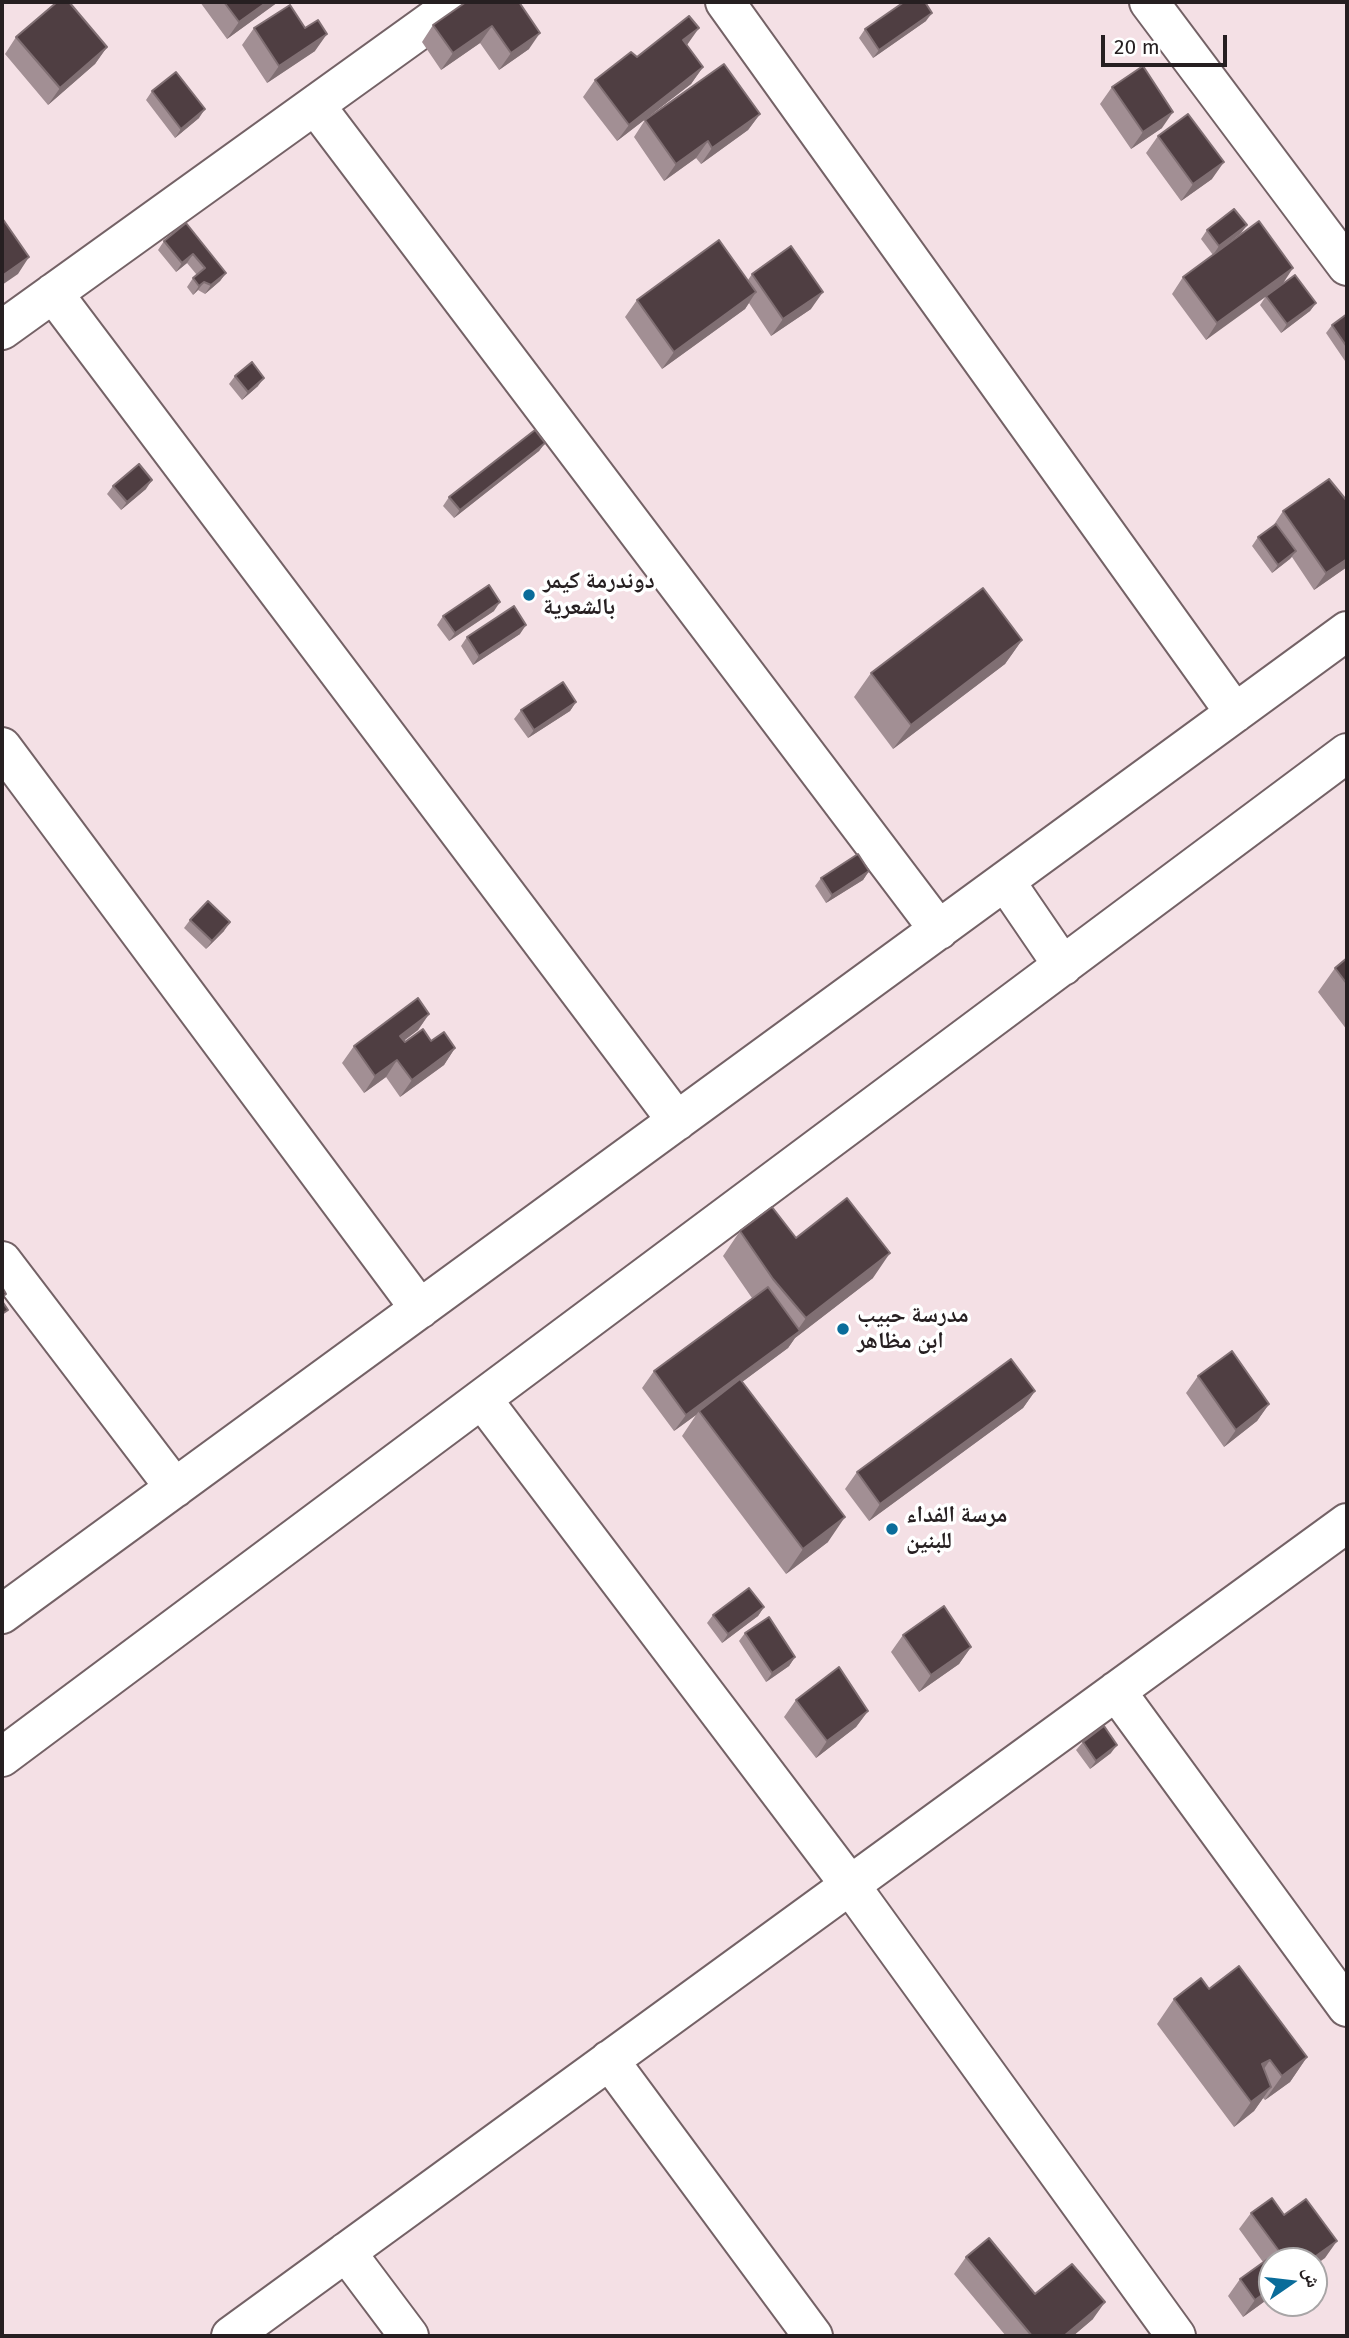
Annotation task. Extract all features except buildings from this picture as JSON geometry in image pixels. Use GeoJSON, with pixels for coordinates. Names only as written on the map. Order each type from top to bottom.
{"type":"FeatureCollection","features":[{"type":"Feature","properties":{"kind":"street"},"geometry":{"type":"LineString","coordinates":[[2,330],[458,2]]}},
{"type":"Feature","properties":{"kind":"street"},"geometry":{"type":"LineString","coordinates":[[725,2],[1235,713]]}},
{"type":"Feature","properties":{"kind":"street"},"geometry":{"type":"LineString","coordinates":[[1149,2],[1347,267]]}},
{"type":"Feature","properties":{"kind":"street"},"geometry":{"type":"LineString","coordinates":[[315,104],[939,930]]}},
{"type":"Feature","properties":{"kind":"street"},"geometry":{"type":"LineString","coordinates":[[53,293],[677,1121]]}},
{"type":"Feature","properties":{"kind":"street"},"geometry":{"type":"LineString","coordinates":[[2,1614],[1347,631]]}},
{"type":"Feature","properties":{"kind":"street"},"geometry":{"type":"LineString","coordinates":[[2,747],[420,1309]]}},
{"type":"Feature","properties":{"kind":"street"},"geometry":{"type":"LineString","coordinates":[[2,1757],[1347,753]]}},
{"type":"Feature","properties":{"kind":"street"},"geometry":{"type":"LineString","coordinates":[[1005,881],[1063,966]]}},
{"type":"Feature","properties":{"kind":"street"},"geometry":{"type":"LineString","coordinates":[[2,1261],[175,1488]]}},
{"type":"Feature","properties":{"kind":"street"},"geometry":{"type":"LineString","coordinates":[[482,1399],[850,1885],[1176,2336]]}},
{"type":"Feature","properties":{"kind":"street"},"geometry":{"type":"LineString","coordinates":[[231,2336],[1347,1523]]}},
{"type":"Feature","properties":{"kind":"street"},"geometry":{"type":"LineString","coordinates":[[1116,1691],[1347,2007]]}},
{"type":"Feature","properties":{"kind":"street"},"geometry":{"type":"LineString","coordinates":[[609,2060],[813,2336]]}},
{"type":"Feature","properties":{"kind":"street"},"geometry":{"type":"LineString","coordinates":[[346,2252],[409,2336]]}},
{"type":"Feature","properties":{"kind":"place","name":"دوندرمة كيمر بالشعرية"},"geometry":{"type":"Point","coordinates":[529,595]}},
{"type":"Feature","properties":{"kind":"place","name":"مدرسة حبيب ابن مظاهر"},"geometry":{"type":"Point","coordinates":[843,1329]}},
{"type":"Feature","properties":{"kind":"place","name":"مرسة الفداء للبنين"},"geometry":{"type":"Point","coordinates":[892,1529]}}]}
